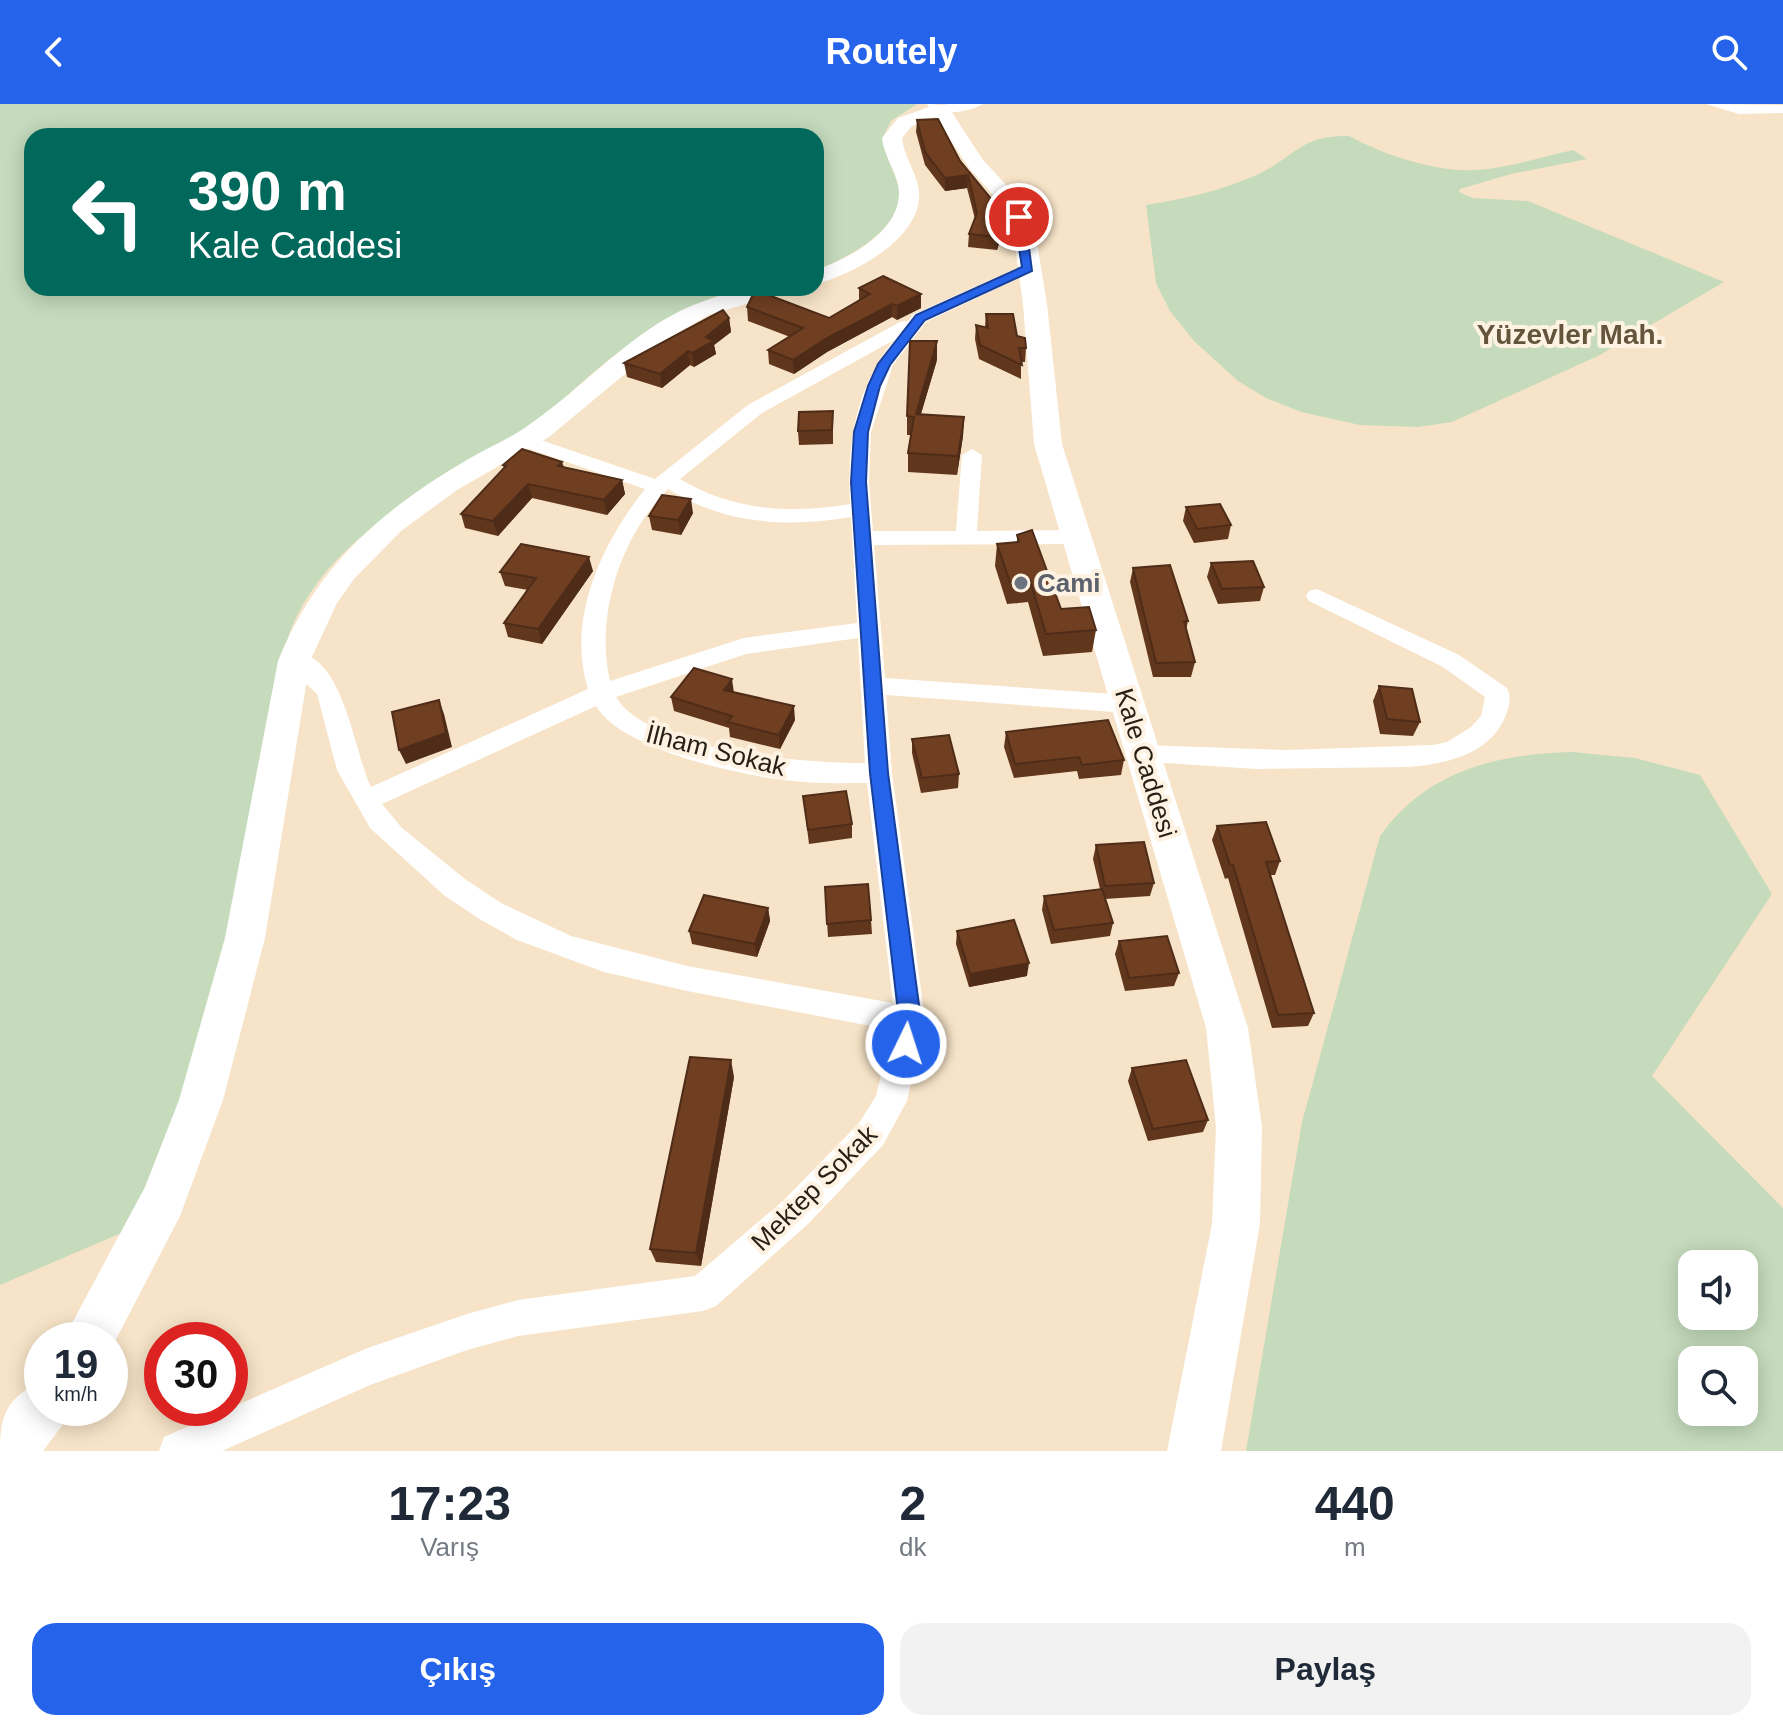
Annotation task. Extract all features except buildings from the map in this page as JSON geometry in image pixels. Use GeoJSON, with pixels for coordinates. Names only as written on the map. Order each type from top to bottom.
{"type":"FeatureCollection","features":[{"type":"Feature","properties":{"kind":"street"},"geometry":{"type":"LineString","coordinates":[[824,274],[858,259],[895,228],[907,209],[910,196],[892,138],[905,122],[938,106],[976,104]]}},
{"type":"Feature","properties":{"kind":"street"},"geometry":{"type":"LineString","coordinates":[[1713,104],[1732,109],[1783,109]]}},
{"type":"Feature","properties":{"kind":"street","name":"Kale Caddesi"},"geometry":{"type":"LineString","coordinates":[[938,106],[976,164],[1013,204],[1024,231],[1035,304],[1048,444],[1227,1028],[1239,1127],[1236,1224],[1194,1451]]}},
{"type":"Feature","properties":{"kind":"street","name":"Mektep Sokak"},"geometry":{"type":"LineString","coordinates":[[178,1451],[365,1368],[467,1332],[518,1318],[703,1293],[796,1212],[871,1134],[887,1109],[897,1084],[910,1020],[879,773],[859,456],[866,409],[884,364],[920,318],[1028,268]]}},
{"type":"Feature","properties":{"kind":"street"},"geometry":{"type":"LineString","coordinates":[[99,1322],[163,1200],[201,1100],[245,938],[294,661],[310,619],[322,598],[367,545],[439,490],[538,431],[674,323],[711,306],[746,296]]}},
{"type":"Feature","properties":{"kind":"street","name":"İlham Sokak"},"geometry":{"type":"LineString","coordinates":[[879,773],[783,770],[653,738],[623,723],[607,704],[594,654],[599,602],[625,533],[639,509],[663,483],[755,409],[920,318]]}},
{"type":"Feature","properties":{"kind":"street"},"geometry":{"type":"LineString","coordinates":[[522,440],[663,483],[712,504],[751,514],[817,516],[966,538],[1077,537]]}},
{"type":"Feature","properties":{"kind":"street"},"geometry":{"type":"LineString","coordinates":[[966,538],[972,455]]}},
{"type":"Feature","properties":{"kind":"street"},"geometry":{"type":"LineString","coordinates":[[1143,754],[1274,761],[1436,754],[1466,744],[1487,727],[1494,717],[1498,694],[1451,661],[1317,596]]}},
{"type":"Feature","properties":{"kind":"street"},"geometry":{"type":"LineString","coordinates":[[366,800],[602,693],[744,646],[870,629]]}},
{"type":"Feature","properties":{"kind":"street"},"geometry":{"type":"LineString","coordinates":[[294,661],[315,673],[329,691],[355,784],[380,822],[439,877],[492,915],[541,939],[610,963],[910,1020]]}},
{"type":"Feature","properties":{"kind":"street"},"geometry":{"type":"LineString","coordinates":[[874,686],[1128,704]]}},
{"type":"Feature","properties":{"kind":"street"},"geometry":{"type":"LineString","coordinates":[[11,1451],[29,1426]]}},
{"type":"Feature","properties":{"kind":"green space"},"geometry":{"type":"Polygon","coordinates":[[[0,104],[917,104],[891,121],[883,137],[898,185],[899,200],[894,214],[872,239],[824,266],[824,128],[24,128],[24,296],[718,296],[655,326],[573,390],[539,423],[396,510],[333,563],[308,596],[289,634],[218,979],[173,1125],[126,1231],[0,1285],[0,104]]]}},
{"type":"Feature","properties":{"kind":"green space"},"geometry":{"type":"Polygon","coordinates":[[[1349,136],[1410,161],[1459,170],[1499,167],[1573,150],[1587,159],[1511,174],[1460,189],[1459,192],[1473,198],[1528,201],[1724,282],[1598,356],[1452,422],[1418,427],[1360,425],[1301,412],[1266,398],[1238,381],[1194,341],[1170,311],[1156,283],[1146,205],[1228,186],[1268,169],[1308,143],[1349,136]]]}},
{"type":"Feature","properties":{"kind":"green space"},"geometry":{"type":"Polygon","coordinates":[[[1572,752],[1635,758],[1700,775],[1772,894],[1652,1076],[1783,1208],[1783,1451],[1246,1451],[1302,1122],[1380,836],[1398,814],[1441,781],[1490,762],[1572,752]]]}},
{"type":"Feature","properties":{"kind":"place","name":"Cami"},"geometry":{"type":"Point","coordinates":[1021,583]}},
{"type":"Feature","properties":{"kind":"district","name":"Yüzevler Mah."},"geometry":{"type":"Point","coordinates":[1570,334]}},
{"type":"Feature","properties":{"kind":"route"},"geometry":{"type":"LineString","coordinates":[[906,1044],[910,1020],[879,773],[859,482],[861,432],[866,409],[884,364],[920,318],[1028,268],[1027,246],[1019,217]]}}]}
